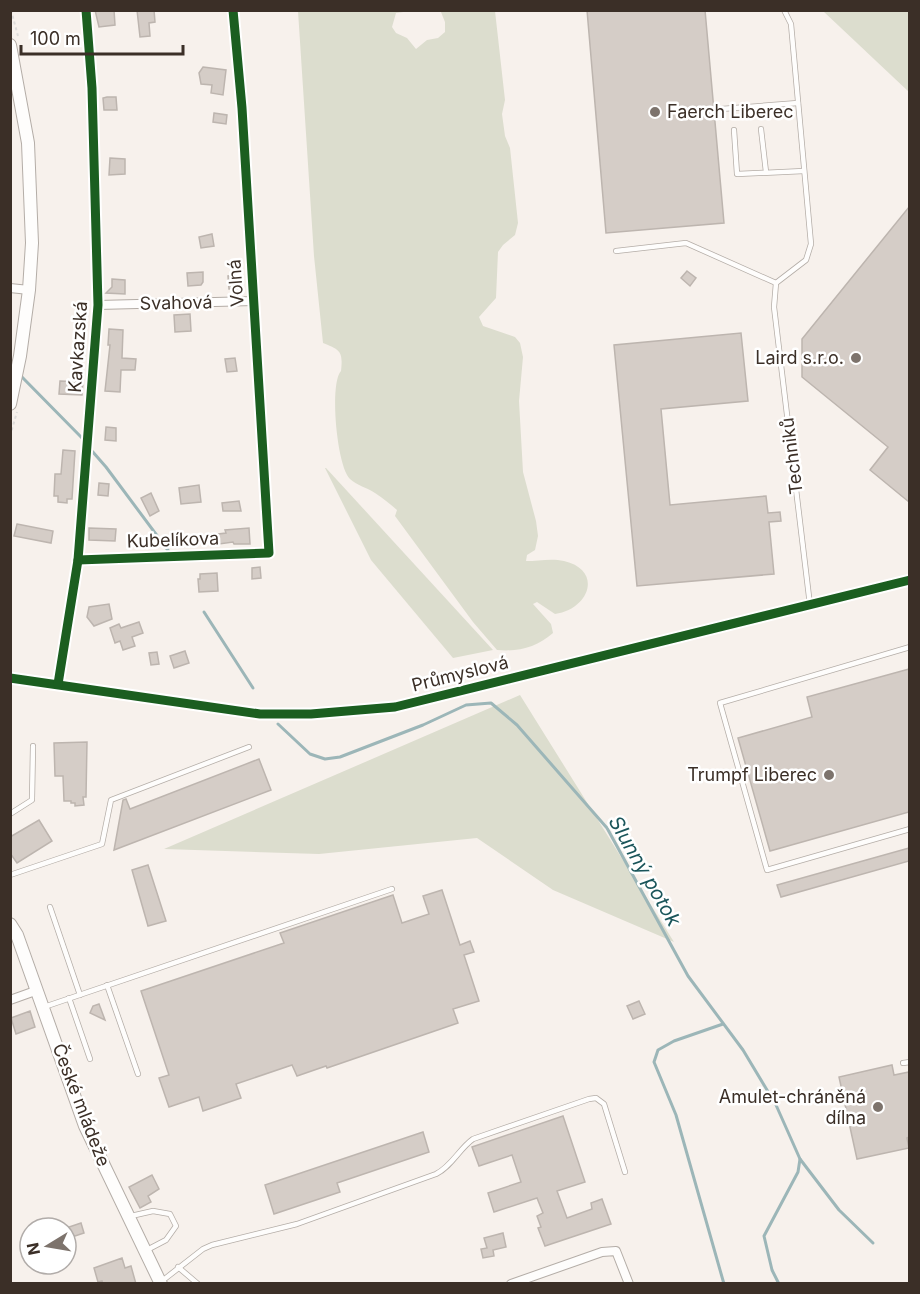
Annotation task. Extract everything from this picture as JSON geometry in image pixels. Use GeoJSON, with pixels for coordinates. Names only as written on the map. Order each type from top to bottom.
{"type":"FeatureCollection","features":[{"type":"Feature","properties":{"kind":"street","name":"Kavkazská"},"geometry":{"type":"LineString","coordinates":[[58,684],[78,560],[98,305],[92,88],[86,10]]}},
{"type":"Feature","properties":{"kind":"street","name":"Volná"},"geometry":{"type":"LineString","coordinates":[[233,10],[242,108],[269,553]]}},
{"type":"Feature","properties":{"kind":"street"},"geometry":{"type":"LineString","coordinates":[[10,45],[28,143],[32,243],[29,290],[20,356],[10,404]]}},
{"type":"Feature","properties":{"kind":"street"},"geometry":{"type":"LineString","coordinates":[[10,288],[29,290]]}},
{"type":"Feature","properties":{"kind":"street","name":"Svahová"},"geometry":{"type":"LineString","coordinates":[[98,305],[254,301]]}},
{"type":"Feature","properties":{"kind":"street","name":"Kubelíkova"},"geometry":{"type":"LineString","coordinates":[[78,560],[269,553]]}},
{"type":"Feature","properties":{"kind":"street","name":"Průmyslová"},"geometry":{"type":"LineString","coordinates":[[10,678],[260,714],[311,714],[395,707],[909,580]]}},
{"type":"Feature","properties":{"kind":"street","name":"České mládeže"},"geometry":{"type":"LineString","coordinates":[[10,924],[17,935],[38,990],[86,1126],[160,1283]]}},
{"type":"Feature","properties":{"kind":"street"},"geometry":{"type":"LineString","coordinates":[[10,1000],[38,990]]}},
{"type":"Feature","properties":{"kind":"street"},"geometry":{"type":"LineString","coordinates":[[511,1284],[602,1252],[616,1251],[629,1284]]}},
{"type":"Feature","properties":{"kind":"lane"},"geometry":{"type":"LineString","coordinates":[[616,251],[686,243],[776,283],[806,260],[811,244],[791,24],[784,10]]}},
{"type":"Feature","properties":{"kind":"lane"},"geometry":{"type":"LineString","coordinates":[[721,109],[798,103]]}},
{"type":"Feature","properties":{"kind":"lane"},"geometry":{"type":"LineString","coordinates":[[761,129],[766,172]]}},
{"type":"Feature","properties":{"kind":"lane"},"geometry":{"type":"LineString","coordinates":[[734,130],[737,174],[804,171]]}},
{"type":"Feature","properties":{"kind":"lane","name":"Techniků"},"geometry":{"type":"LineString","coordinates":[[776,283],[774,307],[810,605]]}},
{"type":"Feature","properties":{"kind":"lane"},"geometry":{"type":"LineString","coordinates":[[909,647],[720,703],[767,870],[909,829]]}},
{"type":"Feature","properties":{"kind":"lane"},"geometry":{"type":"LineString","coordinates":[[10,814],[32,800],[33,746]]}},
{"type":"Feature","properties":{"kind":"lane"},"geometry":{"type":"LineString","coordinates":[[10,875],[102,844],[111,800],[249,747]]}},
{"type":"Feature","properties":{"kind":"lane"},"geometry":{"type":"LineString","coordinates":[[44,1007],[392,889]]}},
{"type":"Feature","properties":{"kind":"lane"},"geometry":{"type":"LineString","coordinates":[[50,907],[80,994]]}},
{"type":"Feature","properties":{"kind":"lane"},"geometry":{"type":"LineString","coordinates":[[107,985],[138,1074]]}},
{"type":"Feature","properties":{"kind":"lane"},"geometry":{"type":"LineString","coordinates":[[69,998],[90,1059]]}},
{"type":"Feature","properties":{"kind":"lane"},"geometry":{"type":"LineString","coordinates":[[903,1063],[909,1062]]}},
{"type":"Feature","properties":{"kind":"lane"},"geometry":{"type":"LineString","coordinates":[[160,1283],[203,1249],[212,1245],[297,1224],[436,1174],[448,1166],[473,1139],[590,1099],[597,1098],[604,1104],[625,1172]]}},
{"type":"Feature","properties":{"kind":"lane"},"geometry":{"type":"LineString","coordinates":[[129,1217],[153,1211],[170,1214],[176,1226],[166,1240],[145,1251]]}},
{"type":"Feature","properties":{"kind":"lane"},"geometry":{"type":"LineString","coordinates":[[178,1268],[198,1284]]}},
{"type":"Feature","properties":{"kind":"shaded area"},"geometry":{"type":"Polygon","coordinates":[[[298,11],[411,11],[396,13],[392,27],[396,33],[407,38],[416,49],[427,40],[438,38],[445,32],[445,22],[441,12],[438,11],[495,11],[505,100],[502,114],[505,136],[510,148],[518,223],[515,235],[498,252],[496,298],[479,317],[483,326],[515,337],[520,343],[523,357],[519,401],[523,472],[538,536],[535,550],[527,555],[526,561],[564,561],[584,572],[588,580],[584,597],[567,611],[555,614],[537,602],[533,604],[551,624],[553,633],[534,645],[513,650],[497,650],[473,622],[395,516],[397,510],[375,493],[350,479],[345,471],[338,443],[335,408],[337,379],[341,371],[342,360],[337,350],[323,343],[314,256],[298,11]]]}},
{"type":"Feature","properties":{"kind":"shaded area"},"geometry":{"type":"Polygon","coordinates":[[[823,11],[909,11],[909,92],[823,11]]]}},
{"type":"Feature","properties":{"kind":"shaded area"},"geometry":{"type":"Polygon","coordinates":[[[325,468],[493,650],[453,658],[371,560],[325,468]]]}},
{"type":"Feature","properties":{"kind":"shaded area"},"geometry":{"type":"Polygon","coordinates":[[[520,695],[674,942],[553,890],[477,838],[319,854],[164,849],[520,695]]]}},
{"type":"Feature","properties":{"kind":"building"},"geometry":{"type":"Polygon","coordinates":[[[95,10],[114,10],[115,25],[99,27],[95,10]]]}},
{"type":"Feature","properties":{"kind":"building"},"geometry":{"type":"Polygon","coordinates":[[[137,10],[154,10],[155,22],[149,23],[150,36],[140,37],[137,10]]]}},
{"type":"Feature","properties":{"kind":"building","name":"Faerch Liberec"},"geometry":{"type":"Polygon","coordinates":[[[587,10],[705,10],[724,223],[606,233],[587,10]]]}},
{"type":"Feature","properties":{"kind":"building"},"geometry":{"type":"Polygon","coordinates":[[[203,67],[226,70],[223,95],[211,93],[212,85],[201,84],[199,73],[203,67]]]}},
{"type":"Feature","properties":{"kind":"building"},"geometry":{"type":"Polygon","coordinates":[[[116,97],[117,110],[104,110],[103,98],[116,97]]]}},
{"type":"Feature","properties":{"kind":"building"},"geometry":{"type":"Polygon","coordinates":[[[214,113],[227,115],[226,124],[213,122],[214,113]]]}},
{"type":"Feature","properties":{"kind":"building"},"geometry":{"type":"Polygon","coordinates":[[[110,158],[125,159],[125,174],[109,175],[110,158]]]}},
{"type":"Feature","properties":{"kind":"building","name":"Laird s.r.o."},"geometry":{"type":"Polygon","coordinates":[[[909,207],[909,502],[870,470],[888,447],[802,377],[802,339],[909,207]]]}},
{"type":"Feature","properties":{"kind":"building"},"geometry":{"type":"Polygon","coordinates":[[[212,234],[214,246],[201,248],[199,237],[212,234]]]}},
{"type":"Feature","properties":{"kind":"building"},"geometry":{"type":"Polygon","coordinates":[[[687,271],[696,278],[690,286],[681,278],[687,271]]]}},
{"type":"Feature","properties":{"kind":"building"},"geometry":{"type":"Polygon","coordinates":[[[203,272],[201,285],[188,286],[187,273],[203,272]]]}},
{"type":"Feature","properties":{"kind":"building"},"geometry":{"type":"Polygon","coordinates":[[[241,275],[242,288],[229,289],[228,276],[241,275]]]}},
{"type":"Feature","properties":{"kind":"building"},"geometry":{"type":"Polygon","coordinates":[[[112,279],[125,280],[125,294],[106,293],[112,287],[112,279]]]}},
{"type":"Feature","properties":{"kind":"building"},"geometry":{"type":"Polygon","coordinates":[[[190,314],[191,331],[175,332],[174,315],[190,314]]]}},
{"type":"Feature","properties":{"kind":"building"},"geometry":{"type":"Polygon","coordinates":[[[109,329],[123,330],[122,358],[136,359],[135,370],[121,370],[120,392],[105,391],[110,345],[108,345],[109,329]]]}},
{"type":"Feature","properties":{"kind":"building"},"geometry":{"type":"Polygon","coordinates":[[[741,333],[748,401],[661,409],[670,505],[766,496],[768,513],[780,512],[781,521],[769,522],[774,574],[637,586],[614,345],[741,333]]]}},
{"type":"Feature","properties":{"kind":"building"},"geometry":{"type":"Polygon","coordinates":[[[235,358],[237,371],[227,372],[225,359],[235,358]]]}},
{"type":"Feature","properties":{"kind":"building"},"geometry":{"type":"Polygon","coordinates":[[[60,381],[83,382],[82,395],[59,394],[60,381]]]}},
{"type":"Feature","properties":{"kind":"building"},"geometry":{"type":"Polygon","coordinates":[[[106,427],[116,428],[116,441],[105,440],[106,427]]]}},
{"type":"Feature","properties":{"kind":"building"},"geometry":{"type":"Polygon","coordinates":[[[63,450],[75,451],[72,499],[67,499],[67,503],[58,502],[58,496],[54,496],[55,474],[61,474],[63,450]]]}},
{"type":"Feature","properties":{"kind":"building"},"geometry":{"type":"Polygon","coordinates":[[[99,483],[109,484],[108,496],[98,495],[99,483]]]}},
{"type":"Feature","properties":{"kind":"building"},"geometry":{"type":"Polygon","coordinates":[[[199,485],[201,502],[181,504],[179,488],[199,485]]]}},
{"type":"Feature","properties":{"kind":"building"},"geometry":{"type":"Polygon","coordinates":[[[151,493],[159,511],[150,516],[141,498],[151,493]]]}},
{"type":"Feature","properties":{"kind":"building"},"geometry":{"type":"Polygon","coordinates":[[[239,501],[241,511],[223,511],[222,503],[239,501]]]}},
{"type":"Feature","properties":{"kind":"building"},"geometry":{"type":"Polygon","coordinates":[[[17,524],[53,531],[51,543],[14,536],[17,524]]]}},
{"type":"Feature","properties":{"kind":"building"},"geometry":{"type":"Polygon","coordinates":[[[89,528],[116,529],[115,541],[89,540],[89,528]]]}},
{"type":"Feature","properties":{"kind":"building"},"geometry":{"type":"Polygon","coordinates":[[[249,528],[250,544],[234,544],[233,542],[212,545],[210,535],[226,533],[225,530],[249,528]]]}},
{"type":"Feature","properties":{"kind":"building"},"geometry":{"type":"Polygon","coordinates":[[[260,567],[261,578],[252,579],[252,568],[260,567]]]}},
{"type":"Feature","properties":{"kind":"building"},"geometry":{"type":"Polygon","coordinates":[[[217,573],[218,591],[199,592],[200,574],[217,573]]]}},
{"type":"Feature","properties":{"kind":"building"},"geometry":{"type":"Polygon","coordinates":[[[109,604],[112,619],[94,626],[87,617],[89,607],[109,604]]]}},
{"type":"Feature","properties":{"kind":"building"},"geometry":{"type":"Polygon","coordinates":[[[139,622],[143,633],[132,637],[135,646],[123,650],[120,641],[115,643],[110,628],[119,624],[121,628],[139,622]]]}},
{"type":"Feature","properties":{"kind":"building"},"geometry":{"type":"Polygon","coordinates":[[[185,651],[189,663],[174,668],[170,656],[185,651]]]}},
{"type":"Feature","properties":{"kind":"building"},"geometry":{"type":"Polygon","coordinates":[[[157,652],[159,664],[151,665],[149,653],[157,652]]]}},
{"type":"Feature","properties":{"kind":"building","name":"Trumpf Liberec"},"geometry":{"type":"Polygon","coordinates":[[[909,669],[909,812],[770,851],[738,738],[812,717],[807,697],[909,669]]]}},
{"type":"Feature","properties":{"kind":"building"},"geometry":{"type":"Polygon","coordinates":[[[87,742],[86,797],[83,797],[84,805],[75,806],[75,803],[71,801],[64,801],[63,776],[55,776],[54,743],[87,742]]]}},
{"type":"Feature","properties":{"kind":"building"},"geometry":{"type":"Polygon","coordinates":[[[259,759],[271,790],[114,850],[123,800],[126,799],[130,809],[259,759]]]}},
{"type":"Feature","properties":{"kind":"building"},"geometry":{"type":"Polygon","coordinates":[[[39,820],[52,841],[17,863],[10,853],[10,837],[39,820]]]}},
{"type":"Feature","properties":{"kind":"building"},"geometry":{"type":"Polygon","coordinates":[[[909,848],[909,861],[781,897],[777,885],[909,848]]]}},
{"type":"Feature","properties":{"kind":"building"},"geometry":{"type":"Polygon","coordinates":[[[148,865],[166,921],[148,926],[132,870],[148,865]]]}},
{"type":"Feature","properties":{"kind":"building"},"geometry":{"type":"Polygon","coordinates":[[[442,890],[460,945],[470,941],[474,952],[464,955],[479,1001],[453,1009],[458,1023],[327,1068],[326,1066],[297,1076],[292,1065],[236,1084],[241,1098],[203,1111],[199,1097],[169,1107],[159,1078],[169,1075],[141,991],[284,943],[280,933],[393,895],[402,923],[429,914],[423,896],[442,890]]]}},
{"type":"Feature","properties":{"kind":"building"},"geometry":{"type":"Polygon","coordinates":[[[639,1001],[645,1014],[633,1019],[627,1006],[639,1001]]]}},
{"type":"Feature","properties":{"kind":"building"},"geometry":{"type":"Polygon","coordinates":[[[99,1004],[105,1020],[90,1013],[93,1006],[99,1004]]]}},
{"type":"Feature","properties":{"kind":"building"},"geometry":{"type":"Polygon","coordinates":[[[30,1011],[35,1027],[16,1034],[11,1018],[30,1011]]]}},
{"type":"Feature","properties":{"kind":"building","name":"Amulet-chráněná dílna"},"geometry":{"type":"Polygon","coordinates":[[[892,1065],[894,1075],[909,1072],[909,1137],[907,1138],[909,1148],[857,1159],[839,1077],[892,1065]]]}},
{"type":"Feature","properties":{"kind":"building"},"geometry":{"type":"Polygon","coordinates":[[[563,1116],[585,1182],[557,1191],[567,1218],[592,1209],[591,1203],[602,1199],[611,1224],[545,1246],[538,1228],[541,1227],[537,1216],[543,1213],[537,1198],[494,1212],[488,1193],[521,1182],[512,1155],[479,1166],[472,1147],[563,1116]]]}},
{"type":"Feature","properties":{"kind":"building"},"geometry":{"type":"Polygon","coordinates":[[[423,1132],[429,1152],[337,1183],[340,1192],[274,1214],[265,1185],[423,1132]]]}},
{"type":"Feature","properties":{"kind":"building"},"geometry":{"type":"Polygon","coordinates":[[[152,1175],[159,1189],[148,1196],[151,1202],[140,1208],[129,1187],[152,1175]]]}},
{"type":"Feature","properties":{"kind":"building"},"geometry":{"type":"Polygon","coordinates":[[[81,1223],[84,1233],[78,1235],[78,1224],[81,1223]]]}},
{"type":"Feature","properties":{"kind":"building"},"geometry":{"type":"Polygon","coordinates":[[[503,1233],[506,1247],[493,1250],[494,1256],[483,1258],[481,1249],[487,1248],[484,1238],[503,1233]]]}},
{"type":"Feature","properties":{"kind":"building"},"geometry":{"type":"Polygon","coordinates":[[[122,1258],[125,1268],[131,1266],[136,1284],[98,1282],[94,1268],[122,1258]]]}},
{"type":"Feature","properties":{"kind":"waterway","name":"Slunný potok"},"geometry":{"type":"LineString","coordinates":[[20,375],[84,440]]}},
{"type":"Feature","properties":{"kind":"waterway","name":"Slunný potok"},"geometry":{"type":"LineString","coordinates":[[92,451],[170,553]]}},
{"type":"Feature","properties":{"kind":"waterway","name":"Slunný potok"},"geometry":{"type":"LineString","coordinates":[[204,612],[253,688]]}},
{"type":"Feature","properties":{"kind":"waterway","name":"Slunný potok"},"geometry":{"type":"LineString","coordinates":[[278,724],[310,754],[325,759],[340,757],[423,725],[466,705],[491,703],[517,725],[607,828],[688,976],[743,1050],[776,1105],[800,1159],[798,1172],[764,1236],[772,1270],[779,1284]]}},
{"type":"Feature","properties":{"kind":"waterway"},"geometry":{"type":"LineString","coordinates":[[723,1024],[674,1041],[658,1050],[654,1062],[676,1115],[724,1284]]}},
{"type":"Feature","properties":{"kind":"waterway"},"geometry":{"type":"LineString","coordinates":[[800,1159],[839,1210],[873,1243]]}},
{"type":"Feature","properties":{"kind":"cycle path"},"geometry":{"type":"LineString","coordinates":[[58,684],[78,560],[98,305],[92,88],[86,10]]}},
{"type":"Feature","properties":{"kind":"cycle path"},"geometry":{"type":"LineString","coordinates":[[78,560],[269,553],[242,108],[233,10]]}},
{"type":"Feature","properties":{"kind":"cycle path"},"geometry":{"type":"LineString","coordinates":[[10,678],[260,714],[311,714],[395,707],[910,580]]}},
{"type":"Feature","properties":{"kind":"place","name":"Faerch Liberec"},"geometry":{"type":"Point","coordinates":[655,112]}},
{"type":"Feature","properties":{"kind":"place","name":"Laird s.r.o."},"geometry":{"type":"Point","coordinates":[856,358]}},
{"type":"Feature","properties":{"kind":"place","name":"Trumpf Liberec"},"geometry":{"type":"Point","coordinates":[829,775]}},
{"type":"Feature","properties":{"kind":"place","name":"Amulet-chráněná dílna"},"geometry":{"type":"Point","coordinates":[878,1107]}}]}
